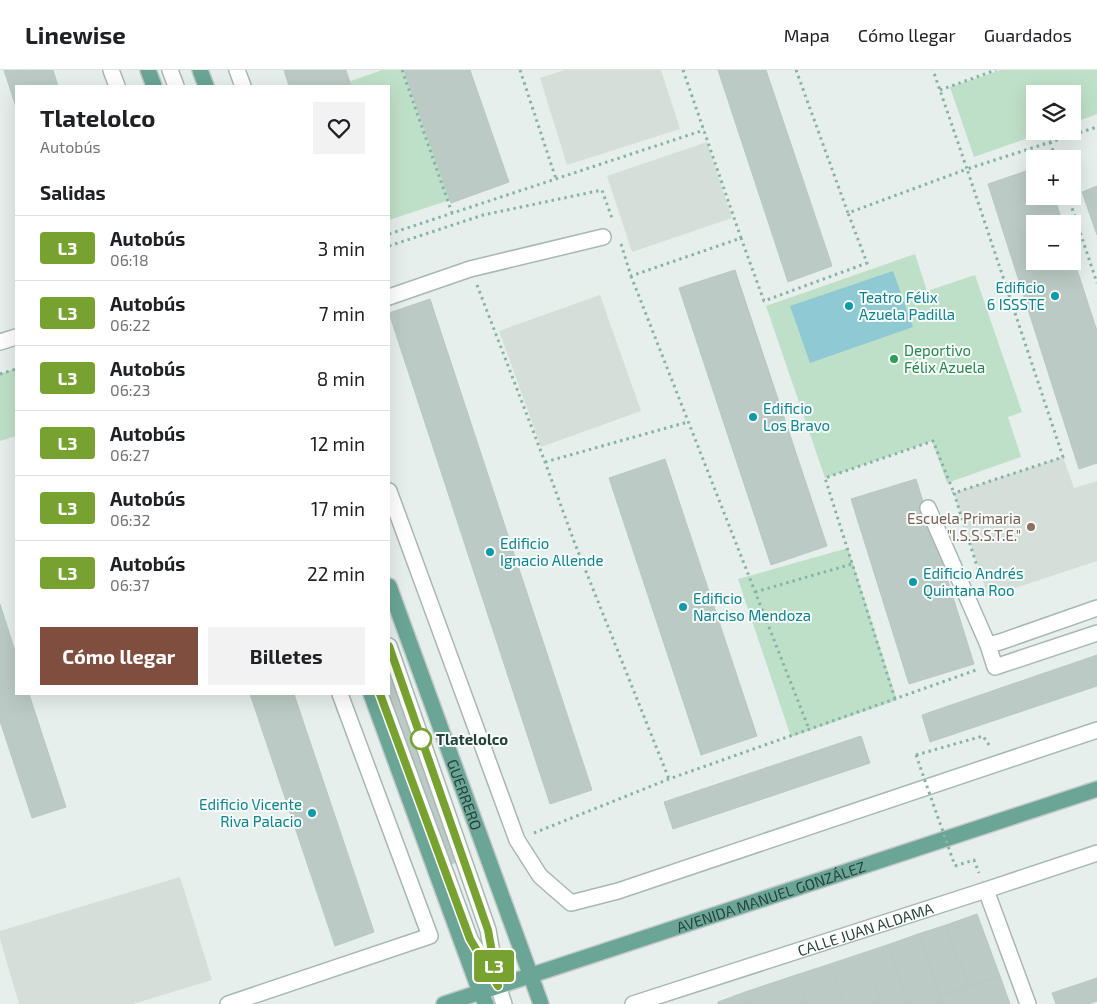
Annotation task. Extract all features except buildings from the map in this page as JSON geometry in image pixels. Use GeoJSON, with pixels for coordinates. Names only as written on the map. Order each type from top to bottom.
{"type":"FeatureCollection","features":[{"type":"Feature","properties":{"kind":"main road"},"geometry":{"type":"LineString","coordinates":[[148,70],[154,85]]}},
{"type":"Feature","properties":{"kind":"main road"},"geometry":{"type":"LineString","coordinates":[[200,70],[206,85]]}},
{"type":"Feature","properties":{"kind":"main road","name":"GUERRERO"},"geometry":{"type":"LineString","coordinates":[[390,589],[541,1004]]}},
{"type":"Feature","properties":{"kind":"main road"},"geometry":{"type":"LineString","coordinates":[[371,695],[483,998]]}},
{"type":"Feature","properties":{"kind":"main road","name":"AVENIDA MANUEL GONZÁLEZ"},"geometry":{"type":"LineString","coordinates":[[444,1004],[483,998],[498,986],[1097,789]]}},
{"type":"Feature","properties":{"kind":"street"},"geometry":{"type":"LineString","coordinates":[[111,70],[117,85]]}},
{"type":"Feature","properties":{"kind":"street"},"geometry":{"type":"LineString","coordinates":[[170,70],[176,85]]}},
{"type":"Feature","properties":{"kind":"street"},"geometry":{"type":"LineString","coordinates":[[237,70],[243,85]]}},
{"type":"Feature","properties":{"kind":"street"},"geometry":{"type":"LineString","coordinates":[[390,297],[470,269],[603,237]]}},
{"type":"Feature","properties":{"kind":"street"},"geometry":{"type":"LineString","coordinates":[[0,342],[15,336]]}},
{"type":"Feature","properties":{"kind":"street"},"geometry":{"type":"LineString","coordinates":[[390,494],[516,840],[540,876],[572,903],[618,891],[1097,730]]}},
{"type":"Feature","properties":{"kind":"street"},"geometry":{"type":"LineString","coordinates":[[928,508],[988,645],[995,667],[1097,633]]}},
{"type":"Feature","properties":{"kind":"street"},"geometry":{"type":"LineString","coordinates":[[988,645],[1097,608]]}},
{"type":"Feature","properties":{"kind":"street"},"geometry":{"type":"LineString","coordinates":[[390,649],[488,930],[498,986],[504,1004]]}},
{"type":"Feature","properties":{"kind":"street"},"geometry":{"type":"LineString","coordinates":[[228,1004],[430,936],[340,695]]}},
{"type":"Feature","properties":{"kind":"street"},"geometry":{"type":"LineString","coordinates":[[380,695],[470,939],[498,986]]}},
{"type":"Feature","properties":{"kind":"street","name":"CALLE JUAN ALDAMA"},"geometry":{"type":"LineString","coordinates":[[633,1004],[1097,853]]}},
{"type":"Feature","properties":{"kind":"street"},"geometry":{"type":"LineString","coordinates":[[986,890],[1028,1004]]}},
{"type":"Feature","properties":{"kind":"path"},"geometry":{"type":"LineString","coordinates":[[402,70],[452,213]]}},
{"type":"Feature","properties":{"kind":"path"},"geometry":{"type":"LineString","coordinates":[[520,70],[556,179]]}},
{"type":"Feature","properties":{"kind":"path"},"geometry":{"type":"LineString","coordinates":[[683,70],[764,301],[867,264],[796,70]]}},
{"type":"Feature","properties":{"kind":"path"},"geometry":{"type":"LineString","coordinates":[[933,70],[1063,457],[954,493]]}},
{"type":"Feature","properties":{"kind":"path"},"geometry":{"type":"LineString","coordinates":[[940,90],[996,70]]}},
{"type":"Feature","properties":{"kind":"path"},"geometry":{"type":"LineString","coordinates":[[848,213],[967,169],[1097,127]]}},
{"type":"Feature","properties":{"kind":"path"},"geometry":{"type":"LineString","coordinates":[[390,234],[704,130]]}},
{"type":"Feature","properties":{"kind":"path"},"geometry":{"type":"LineString","coordinates":[[1050,142],[1053,150]]}},
{"type":"Feature","properties":{"kind":"path"},"geometry":{"type":"LineString","coordinates":[[390,246],[483,215],[602,190],[614,224]]}},
{"type":"Feature","properties":{"kind":"path"},"geometry":{"type":"LineString","coordinates":[[1071,205],[1097,283]]}},
{"type":"Feature","properties":{"kind":"path"},"geometry":{"type":"LineString","coordinates":[[631,276],[741,238]]}},
{"type":"Feature","properties":{"kind":"path"},"geometry":{"type":"LineString","coordinates":[[620,241],[631,276],[809,729]]}},
{"type":"Feature","properties":{"kind":"path"},"geometry":{"type":"LineString","coordinates":[[470,269],[575,544],[669,779]]}},
{"type":"Feature","properties":{"kind":"path"},"geometry":{"type":"LineString","coordinates":[[0,374],[15,369]]}},
{"type":"Feature","properties":{"kind":"path"},"geometry":{"type":"LineString","coordinates":[[545,462],[688,422]]}},
{"type":"Feature","properties":{"kind":"path"},"geometry":{"type":"LineString","coordinates":[[895,698],[824,478],[933,441],[954,493],[980,577]]}},
{"type":"Feature","properties":{"kind":"path"},"geometry":{"type":"LineString","coordinates":[[755,592],[852,564]]}},
{"type":"Feature","properties":{"kind":"path"},"geometry":{"type":"LineString","coordinates":[[516,840],[669,779],[994,664]]}},
{"type":"Feature","properties":{"kind":"path"},"geometry":{"type":"LineString","coordinates":[[974,860],[955,866],[916,756],[983,736]]}},
{"type":"Feature","properties":{"kind":"shaded area"},"geometry":{"type":"Polygon","coordinates":[[[565,70],[661,70],[680,129],[567,165],[540,78],[565,70]]]}},
{"type":"Feature","properties":{"kind":"shaded area"},"geometry":{"type":"Polygon","coordinates":[[[707,142],[732,218],[632,252],[607,176],[707,142]]]}},
{"type":"Feature","properties":{"kind":"shaded area"},"geometry":{"type":"Polygon","coordinates":[[[600,295],[641,411],[541,447],[499,331],[600,295]]]}},
{"type":"Feature","properties":{"kind":"shaded area","name":"Escuela Primaria \"I.S.S.S.T.E.\""},"geometry":{"type":"Polygon","coordinates":[[[1063,457],[1074,488],[1097,481],[1097,561],[988,597],[954,493],[1063,457]]]}},
{"type":"Feature","properties":{"kind":"shaded area"},"geometry":{"type":"Polygon","coordinates":[[[180,877],[212,980],[133,1004],[19,1004],[0,939],[0,931],[180,877]]]}},
{"type":"Feature","properties":{"kind":"green space"},"geometry":{"type":"Polygon","coordinates":[[[382,70],[404,70],[450,200],[390,220],[390,85],[340,85],[382,70]]]}},
{"type":"Feature","properties":{"kind":"green space"},"geometry":{"type":"Polygon","coordinates":[[[1001,70],[1097,70],[1097,114],[1081,120],[1081,85],[1026,85],[1026,139],[974,157],[950,87],[1001,70]]]}},
{"type":"Feature","properties":{"kind":"green space","name":"Deportivo Félix Azuela"},"geometry":{"type":"Polygon","coordinates":[[[915,254],[927,291],[975,275],[1022,412],[1008,417],[1021,457],[947,483],[932,441],[825,478],[766,306],[915,254]]]}},
{"type":"Feature","properties":{"kind":"green space"},"geometry":{"type":"Polygon","coordinates":[[[15,368],[15,436],[0,441],[0,374],[15,368]]]}},
{"type":"Feature","properties":{"kind":"green space"},"geometry":{"type":"Polygon","coordinates":[[[848,548],[897,700],[791,737],[738,579],[848,548]]]}},
{"type":"Feature","properties":{"kind":"water"},"geometry":{"type":"Polygon","coordinates":[[[893,271],[913,327],[810,363],[790,306],[893,271]]]}},
{"type":"Feature","properties":{"kind":"bus line","name":"L3"},"geometry":{"type":"LineString","coordinates":[[380,695],[470,939],[498,986],[488,930],[390,649]]}},
{"type":"Feature","properties":{"kind":"place","name":"Edificio 6 ISSSTE"},"geometry":{"type":"Point","coordinates":[1055,296]}},
{"type":"Feature","properties":{"kind":"place","name":"Teatro Félix Azuela Padilla"},"geometry":{"type":"Point","coordinates":[849,306]}},
{"type":"Feature","properties":{"kind":"place","name":"Deportivo Félix Azuela"},"geometry":{"type":"Point","coordinates":[894,359]}},
{"type":"Feature","properties":{"kind":"place","name":"Edificio Los Bravo"},"geometry":{"type":"Point","coordinates":[753,417]}},
{"type":"Feature","properties":{"kind":"place","name":"Escuela Primaria \"I.S.S.S.T.E.\""},"geometry":{"type":"Point","coordinates":[1031,527]}},
{"type":"Feature","properties":{"kind":"place","name":"Edificio Ignacio Allende"},"geometry":{"type":"Point","coordinates":[490,552]}},
{"type":"Feature","properties":{"kind":"place","name":"Edificio Andrés Quintana Roo"},"geometry":{"type":"Point","coordinates":[913,582]}},
{"type":"Feature","properties":{"kind":"place","name":"Edificio Narciso Mendoza"},"geometry":{"type":"Point","coordinates":[683,607]}},
{"type":"Feature","properties":{"kind":"place","name":"Tlatelolco"},"geometry":{"type":"Point","coordinates":[421,739]}},
{"type":"Feature","properties":{"kind":"place","name":"Edificio Vicente Riva Palacio"},"geometry":{"type":"Point","coordinates":[312,813]}}]}
